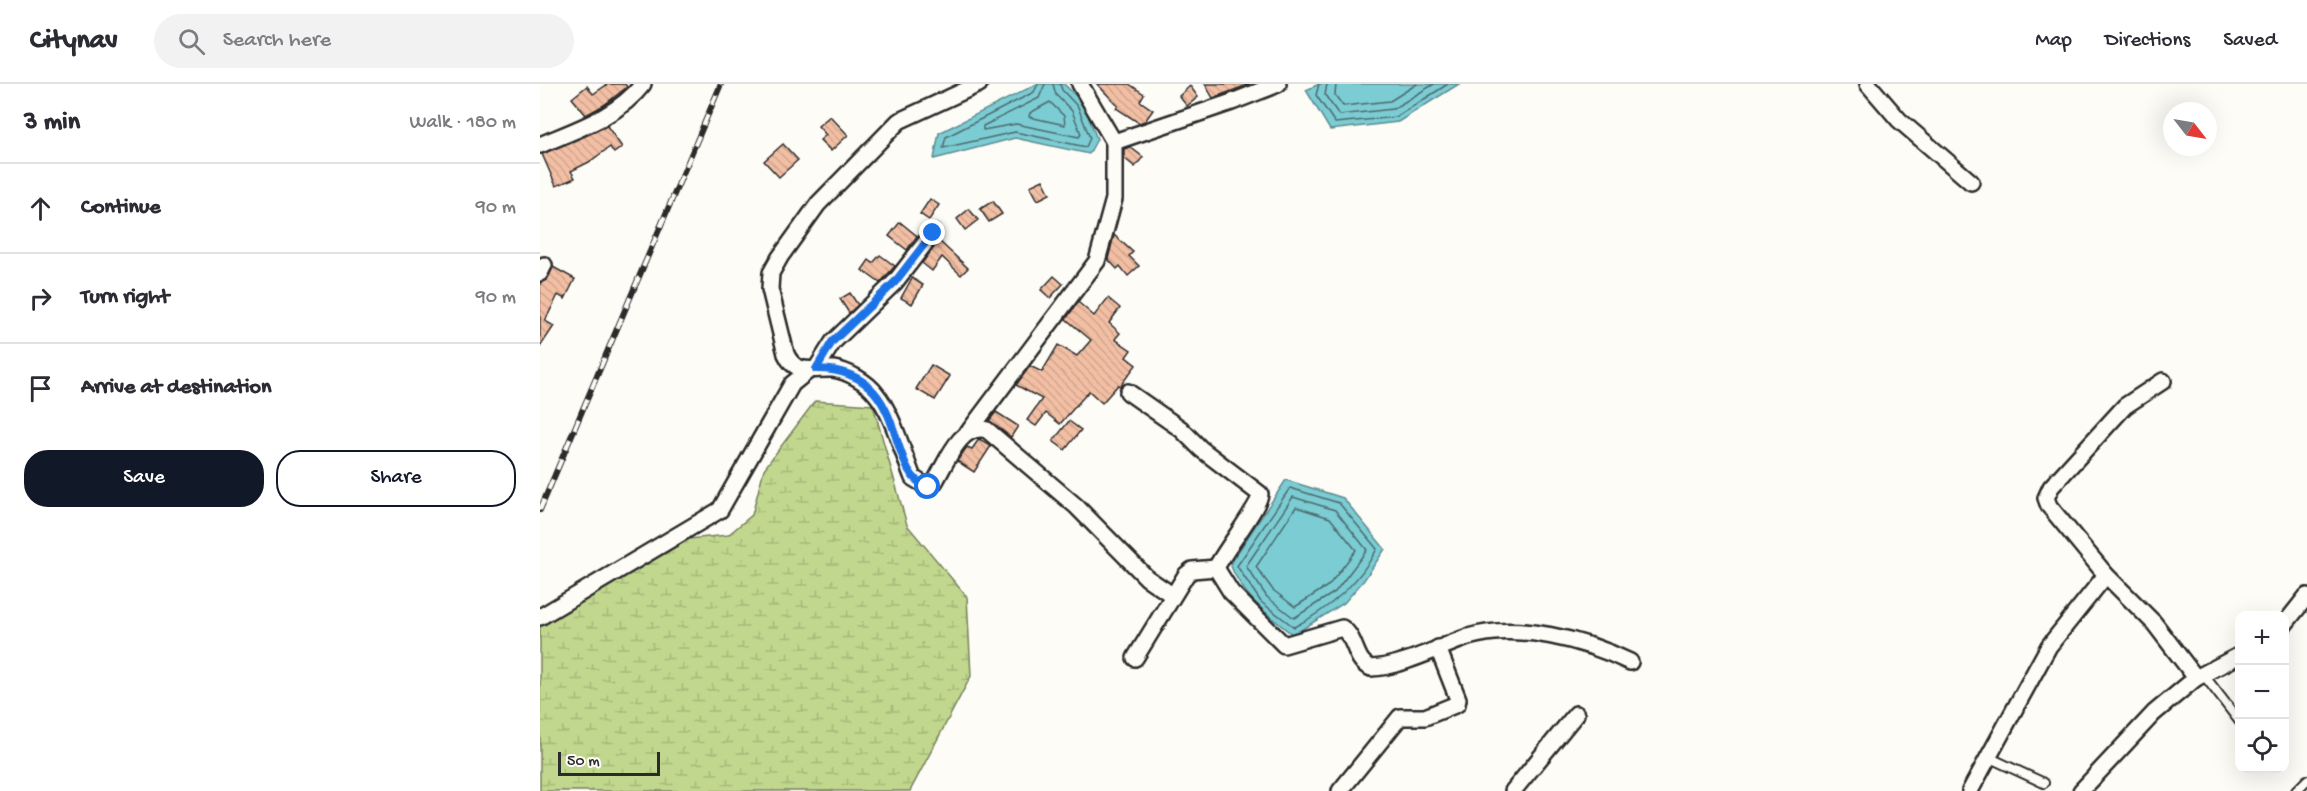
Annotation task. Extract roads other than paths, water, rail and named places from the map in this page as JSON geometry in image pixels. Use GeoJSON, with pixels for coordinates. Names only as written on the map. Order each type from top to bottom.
{"type":"FeatureCollection","features":[{"type":"Feature","properties":{"kind":"street"},"geometry":{"type":"LineString","coordinates":[[540,145],[600,120],[622,105],[643,84]]}},
{"type":"Feature","properties":{"kind":"street"},"geometry":{"type":"LineString","coordinates":[[979,84],[900,121],[818,204],[771,273],[770,289],[790,363],[812,370],[846,372],[876,393],[884,404],[913,478],[921,485],[928,487],[934,483],[962,437],[970,430],[1097,261],[1114,199],[1114,142],[1087,87]]}},
{"type":"Feature","properties":{"kind":"street"},"geometry":{"type":"LineString","coordinates":[[1114,142],[1278,84]]}},
{"type":"Feature","properties":{"kind":"street"},"geometry":{"type":"LineString","coordinates":[[1868,84],[1899,120],[1971,182]]}},
{"type":"Feature","properties":{"kind":"street"},"geometry":{"type":"LineString","coordinates":[[540,617],[720,510],[792,384],[812,370],[832,342],[895,282],[933,233]]}},
{"type":"Feature","properties":{"kind":"street"},"geometry":{"type":"LineString","coordinates":[[2163,381],[2115,416],[2046,495],[2049,506],[2106,574],[2200,676]]}},
{"type":"Feature","properties":{"kind":"street"},"geometry":{"type":"LineString","coordinates":[[1128,392],[1181,429],[1201,449],[1260,494],[1260,502],[1229,543],[1216,568]]}},
{"type":"Feature","properties":{"kind":"street"},"geometry":{"type":"LineString","coordinates":[[970,430],[977,428],[987,430],[1076,506],[1147,578],[1172,595]]}},
{"type":"Feature","properties":{"kind":"street"},"geometry":{"type":"LineString","coordinates":[[1135,658],[1172,595],[1190,570],[1216,568]]}},
{"type":"Feature","properties":{"kind":"street"},"geometry":{"type":"LineString","coordinates":[[1216,568],[1231,592],[1284,645],[1342,628],[1350,634],[1361,662],[1371,668],[1481,633],[1507,631],[1587,644],[1630,662]]}},
{"type":"Feature","properties":{"kind":"street"},"geometry":{"type":"LineString","coordinates":[[1970,791],[2049,646],[2106,574]]}},
{"type":"Feature","properties":{"kind":"street"},"geometry":{"type":"LineString","coordinates":[[2289,619],[2307,596]]}},
{"type":"Feature","properties":{"kind":"street"},"geometry":{"type":"LineString","coordinates":[[1340,791],[1400,717],[1425,717],[1457,704],[1456,693],[1438,648]]}},
{"type":"Feature","properties":{"kind":"street"},"geometry":{"type":"LineString","coordinates":[[2081,791],[2154,713],[2200,676],[2235,658]]}},
{"type":"Feature","properties":{"kind":"street"},"geometry":{"type":"LineString","coordinates":[[1513,791],[1576,714]]}},
{"type":"Feature","properties":{"kind":"lane"},"geometry":{"type":"LineString","coordinates":[[2200,676],[2237,719]]}},
{"type":"Feature","properties":{"kind":"lane"},"geometry":{"type":"LineString","coordinates":[[1988,757],[2044,783]]}},
{"type":"Feature","properties":{"kind":"lane"},"geometry":{"type":"LineString","coordinates":[[2296,791],[2307,780]]}},
{"type":"Feature","properties":{"kind":"water"},"geometry":{"type":"Polygon","coordinates":[[[1037,84],[1064,84],[1083,103],[1097,139],[1089,154],[1015,138],[934,159],[939,133],[1037,84]]]}},
{"type":"Feature","properties":{"kind":"water"},"geometry":{"type":"Polygon","coordinates":[[[1319,84],[1459,84],[1398,122],[1330,130],[1306,90],[1319,84]]]}},
{"type":"Feature","properties":{"kind":"water"},"geometry":{"type":"Polygon","coordinates":[[[1286,480],[1343,498],[1385,549],[1364,580],[1344,603],[1293,635],[1265,612],[1241,586],[1230,564],[1286,480]]]}},
{"type":"Feature","properties":{"kind":"railway"},"geometry":{"type":"LineString","coordinates":[[540,510],[721,84]]}}]}
